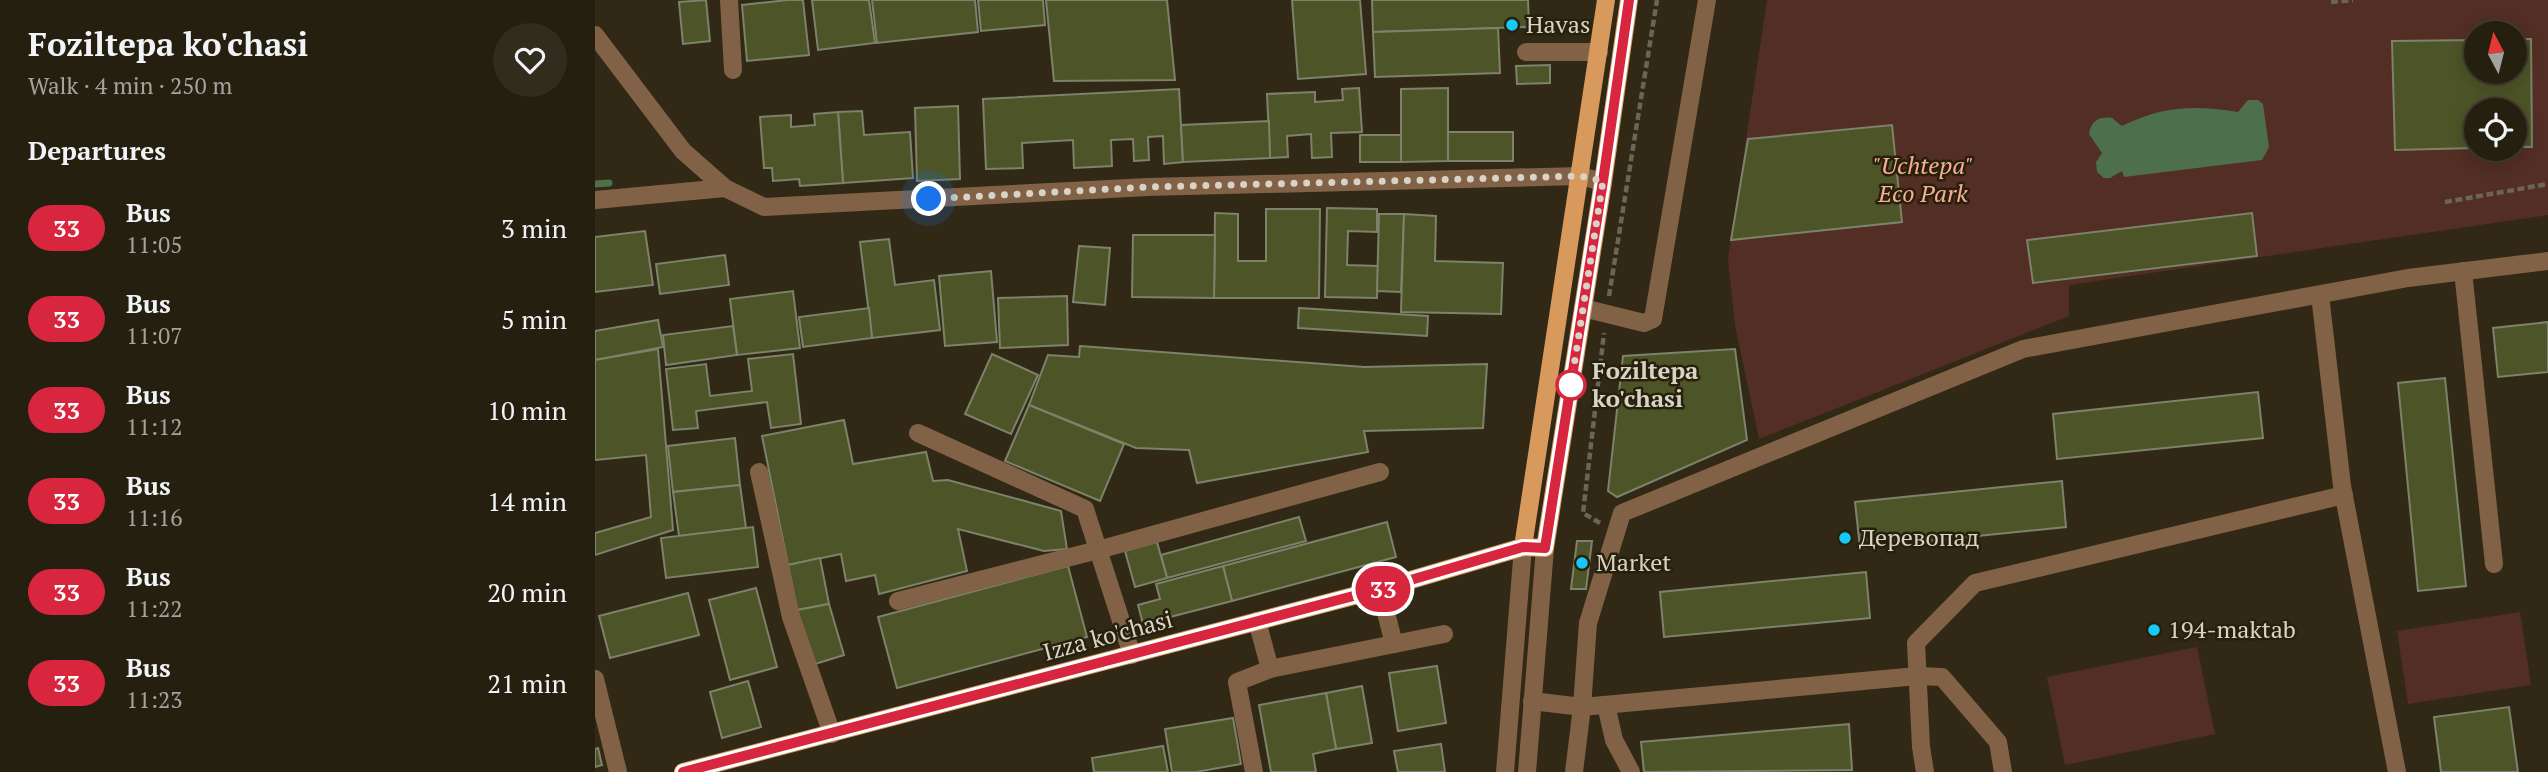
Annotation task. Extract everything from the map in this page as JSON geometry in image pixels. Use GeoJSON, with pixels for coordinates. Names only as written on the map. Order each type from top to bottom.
{"type":"FeatureCollection","features":[{"type":"Feature","properties":{"kind":"main road"},"geometry":{"type":"LineString","coordinates":[[1523,547],[1606,0]]}},
{"type":"Feature","properties":{"kind":"main road"},"geometry":{"type":"LineString","coordinates":[[1545,548],[1629,0]]}},
{"type":"Feature","properties":{"kind":"main road","name":"Izza ko'chasi"},"geometry":{"type":"LineString","coordinates":[[683,772],[1380,589],[1523,547],[1545,548]]}},
{"type":"Feature","properties":{"kind":"street"},"geometry":{"type":"LineString","coordinates":[[729,0],[733,70]]}},
{"type":"Feature","properties":{"kind":"street"},"geometry":{"type":"LineString","coordinates":[[1583,307],[1644,323],[1653,319],[1707,0]]}},
{"type":"Feature","properties":{"kind":"street"},"geometry":{"type":"LineString","coordinates":[[595,35],[683,151],[725,188],[764,207],[1148,187],[1580,176],[1603,181]]}},
{"type":"Feature","properties":{"kind":"street"},"geometry":{"type":"LineString","coordinates":[[1527,51],[1599,52]]}},
{"type":"Feature","properties":{"kind":"street"},"geometry":{"type":"LineString","coordinates":[[595,200],[725,188]]}},
{"type":"Feature","properties":{"kind":"street"},"geometry":{"type":"LineString","coordinates":[[1574,772],[1588,623],[1622,513],[2023,349],[2408,278],[2548,261]]}},
{"type":"Feature","properties":{"kind":"street"},"geometry":{"type":"LineString","coordinates":[[2463,271],[2494,564]]}},
{"type":"Feature","properties":{"kind":"street"},"geometry":{"type":"LineString","coordinates":[[2321,295],[2344,495],[2397,772]]}},
{"type":"Feature","properties":{"kind":"street"},"geometry":{"type":"LineString","coordinates":[[918,433],[1085,509],[1132,655]]}},
{"type":"Feature","properties":{"kind":"street"},"geometry":{"type":"LineString","coordinates":[[758,472],[791,617],[832,734]]}},
{"type":"Feature","properties":{"kind":"street"},"geometry":{"type":"LineString","coordinates":[[898,601],[1098,550],[1380,472]]}},
{"type":"Feature","properties":{"kind":"street"},"geometry":{"type":"LineString","coordinates":[[1925,772],[1921,747],[1916,643],[1975,583],[2344,495]]}},
{"type":"Feature","properties":{"kind":"street"},"geometry":{"type":"LineString","coordinates":[[1506,772],[1523,547]]}},
{"type":"Feature","properties":{"kind":"street"},"geometry":{"type":"LineString","coordinates":[[1527,772],[1545,548]]}},
{"type":"Feature","properties":{"kind":"street"},"geometry":{"type":"LineString","coordinates":[[1380,589],[1394,644]]}},
{"type":"Feature","properties":{"kind":"street"},"geometry":{"type":"LineString","coordinates":[[1257,621],[1270,669]]}},
{"type":"Feature","properties":{"kind":"street"},"geometry":{"type":"LineString","coordinates":[[1254,772],[1237,682],[1270,669],[1444,634]]}},
{"type":"Feature","properties":{"kind":"street"},"geometry":{"type":"LineString","coordinates":[[1532,701],[1582,707],[1917,676],[1942,677],[1998,742],[2003,772]]}},
{"type":"Feature","properties":{"kind":"street"},"geometry":{"type":"LineString","coordinates":[[595,678],[618,772]]}},
{"type":"Feature","properties":{"kind":"street"},"geometry":{"type":"LineString","coordinates":[[1606,705],[1614,740],[1631,772]]}},
{"type":"Feature","properties":{"kind":"path"},"geometry":{"type":"LineString","coordinates":[[1616,532],[1583,513],[1606,314],[1657,0]]}},
{"type":"Feature","properties":{"kind":"path"},"geometry":{"type":"LineString","coordinates":[[2331,2],[2353,0]]}},
{"type":"Feature","properties":{"kind":"path"},"geometry":{"type":"LineString","coordinates":[[2445,202],[2548,184]]}},
{"type":"Feature","properties":{"kind":"green space","name":"\"Uchtepa\" Eco Park"},"geometry":{"type":"Polygon","coordinates":[[[1767,0],[2548,0],[2548,215],[2069,285],[2069,316],[1759,439],[1735,325],[1728,259],[1767,0]]]}},
{"type":"Feature","properties":{"kind":"green space"},"geometry":{"type":"Polygon","coordinates":[[[2520,612],[2531,685],[2408,704],[2397,631],[2520,612]]]}},
{"type":"Feature","properties":{"kind":"green space"},"geometry":{"type":"Polygon","coordinates":[[[2197,647],[2215,734],[2065,765],[2047,677],[2197,647]]]}},
{"type":"Feature","properties":{"kind":"shaded area"},"geometry":{"type":"Polygon","coordinates":[[[2248,100],[2258,100],[2263,104],[2269,147],[2262,160],[2124,177],[2122,171],[2110,178],[2104,178],[2097,172],[2096,162],[2102,153],[2089,134],[2094,123],[2100,119],[2112,118],[2122,126],[2151,114],[2179,109],[2207,108],[2238,112],[2248,100]]]}},
{"type":"Feature","properties":{"kind":"building"},"geometry":{"type":"Polygon","coordinates":[[[706,0],[710,41],[683,44],[679,2],[706,0]]]}},
{"type":"Feature","properties":{"kind":"building"},"geometry":{"type":"Polygon","coordinates":[[[803,0],[809,55],[747,61],[742,5],[803,0]]]}},
{"type":"Feature","properties":{"kind":"building"},"geometry":{"type":"Polygon","coordinates":[[[812,0],[869,0],[875,43],[818,50],[812,0]]]}},
{"type":"Feature","properties":{"kind":"building"},"geometry":{"type":"Polygon","coordinates":[[[872,0],[975,0],[978,32],[877,43],[872,0]]]}},
{"type":"Feature","properties":{"kind":"building"},"geometry":{"type":"Polygon","coordinates":[[[978,0],[1043,0],[1045,25],[981,31],[978,0]]]}},
{"type":"Feature","properties":{"kind":"building"},"geometry":{"type":"Polygon","coordinates":[[[1046,0],[1167,0],[1175,80],[1054,81],[1046,0]]]}},
{"type":"Feature","properties":{"kind":"building"},"geometry":{"type":"Polygon","coordinates":[[[1292,0],[1360,0],[1366,74],[1298,79],[1292,0]]]}},
{"type":"Feature","properties":{"kind":"building"},"geometry":{"type":"Polygon","coordinates":[[[1372,0],[1528,0],[1529,27],[1373,32],[1372,0]]]}},
{"type":"Feature","properties":{"kind":"building"},"geometry":{"type":"Polygon","coordinates":[[[1498,28],[1500,73],[1375,77],[1373,32],[1498,28]]]}},
{"type":"Feature","properties":{"kind":"building"},"geometry":{"type":"Polygon","coordinates":[[[2527,39],[2531,39],[2532,147],[2527,147],[2527,98],[2464,98],[2464,148],[2395,150],[2392,41],[2464,40],[2464,84],[2527,84],[2527,39]]]}},
{"type":"Feature","properties":{"kind":"building"},"geometry":{"type":"Polygon","coordinates":[[[1550,65],[1550,83],[1517,84],[1516,66],[1550,65]]]}},
{"type":"Feature","properties":{"kind":"building"},"geometry":{"type":"Polygon","coordinates":[[[1359,88],[1362,132],[1331,133],[1332,157],[1312,158],[1311,134],[1287,136],[1288,157],[1270,158],[1267,94],[1315,92],[1315,102],[1343,100],[1342,89],[1359,88]]]}},
{"type":"Feature","properties":{"kind":"building"},"geometry":{"type":"Polygon","coordinates":[[[1448,88],[1448,161],[1401,162],[1401,89],[1448,88]]]}},
{"type":"Feature","properties":{"kind":"building"},"geometry":{"type":"Polygon","coordinates":[[[1179,89],[1183,162],[1164,164],[1163,136],[1148,137],[1149,160],[1134,161],[1133,139],[1111,140],[1112,166],[1074,168],[1073,140],[1022,143],[1023,168],[986,169],[983,99],[1179,89]]]}},
{"type":"Feature","properties":{"kind":"building"},"geometry":{"type":"Polygon","coordinates":[[[958,106],[960,179],[917,181],[915,108],[958,106]]]}},
{"type":"Feature","properties":{"kind":"building"},"geometry":{"type":"Polygon","coordinates":[[[862,111],[864,135],[910,132],[913,178],[843,183],[838,112],[862,111]]]}},
{"type":"Feature","properties":{"kind":"building"},"geometry":{"type":"Polygon","coordinates":[[[838,112],[843,183],[800,186],[799,179],[773,181],[772,168],[764,168],[760,117],[791,115],[791,127],[815,125],[814,114],[838,112]]]}},
{"type":"Feature","properties":{"kind":"building"},"geometry":{"type":"Polygon","coordinates":[[[1269,121],[1270,158],[1183,162],[1181,125],[1269,121]]]}},
{"type":"Feature","properties":{"kind":"building"},"geometry":{"type":"Polygon","coordinates":[[[1892,125],[1902,222],[1731,240],[1748,139],[1892,125]]]}},
{"type":"Feature","properties":{"kind":"building"},"geometry":{"type":"Polygon","coordinates":[[[1448,132],[1513,132],[1513,161],[1448,161],[1448,132]]]}},
{"type":"Feature","properties":{"kind":"building"},"geometry":{"type":"Polygon","coordinates":[[[1360,135],[1401,135],[1401,162],[1360,162],[1360,135]]]}},
{"type":"Feature","properties":{"kind":"building"},"geometry":{"type":"Polygon","coordinates":[[[1327,208],[1377,209],[1377,232],[1348,231],[1347,265],[1378,266],[1377,298],[1325,297],[1327,208]]]}},
{"type":"Feature","properties":{"kind":"building"},"geometry":{"type":"Polygon","coordinates":[[[1266,209],[1320,209],[1319,298],[1214,298],[1215,213],[1238,214],[1238,261],[1266,261],[1266,209]]]}},
{"type":"Feature","properties":{"kind":"building"},"geometry":{"type":"Polygon","coordinates":[[[2252,213],[2257,256],[2033,283],[2027,240],[2252,213]]]}},
{"type":"Feature","properties":{"kind":"building"},"geometry":{"type":"Polygon","coordinates":[[[1379,214],[1404,214],[1401,292],[1377,291],[1379,214]]]}},
{"type":"Feature","properties":{"kind":"building"},"geometry":{"type":"Polygon","coordinates":[[[1404,214],[1436,216],[1435,261],[1503,263],[1501,314],[1401,312],[1404,214]]]}},
{"type":"Feature","properties":{"kind":"building"},"geometry":{"type":"Polygon","coordinates":[[[645,231],[653,285],[595,292],[595,237],[645,231]]]}},
{"type":"Feature","properties":{"kind":"building"},"geometry":{"type":"Polygon","coordinates":[[[1133,235],[1215,235],[1214,298],[1132,297],[1133,235]]]}},
{"type":"Feature","properties":{"kind":"building"},"geometry":{"type":"Polygon","coordinates":[[[889,239],[895,285],[934,280],[940,330],[872,338],[860,242],[889,239]]]}},
{"type":"Feature","properties":{"kind":"building"},"geometry":{"type":"Polygon","coordinates":[[[1079,246],[1110,248],[1105,305],[1073,302],[1079,246]]]}},
{"type":"Feature","properties":{"kind":"building"},"geometry":{"type":"Polygon","coordinates":[[[725,255],[729,285],[660,294],[656,264],[725,255]]]}},
{"type":"Feature","properties":{"kind":"building"},"geometry":{"type":"Polygon","coordinates":[[[991,271],[997,342],[945,346],[939,276],[991,271]]]}},
{"type":"Feature","properties":{"kind":"building"},"geometry":{"type":"Polygon","coordinates":[[[793,291],[800,348],[737,355],[730,299],[793,291]]]}},
{"type":"Feature","properties":{"kind":"building"},"geometry":{"type":"Polygon","coordinates":[[[1067,296],[1068,345],[1000,348],[998,298],[1067,296]]]}},
{"type":"Feature","properties":{"kind":"building"},"geometry":{"type":"Polygon","coordinates":[[[869,308],[872,338],[803,347],[799,317],[869,308]]]}},
{"type":"Feature","properties":{"kind":"building"},"geometry":{"type":"Polygon","coordinates":[[[1299,308],[1428,316],[1427,336],[1298,328],[1299,308]]]}},
{"type":"Feature","properties":{"kind":"building"},"geometry":{"type":"Polygon","coordinates":[[[658,320],[663,347],[595,360],[595,331],[658,320]]]}},
{"type":"Feature","properties":{"kind":"building"},"geometry":{"type":"Polygon","coordinates":[[[2548,322],[2548,372],[2498,377],[2493,328],[2548,322]]]}},
{"type":"Feature","properties":{"kind":"building"},"geometry":{"type":"Polygon","coordinates":[[[733,326],[737,355],[666,365],[663,335],[733,326]]]}},
{"type":"Feature","properties":{"kind":"building"},"geometry":{"type":"Polygon","coordinates":[[[1080,346],[1364,367],[1487,364],[1483,428],[1364,431],[1368,452],[1197,483],[1189,450],[1136,448],[1029,405],[1048,355],[1079,357],[1080,346]]]}},
{"type":"Feature","properties":{"kind":"building"},"geometry":{"type":"Polygon","coordinates":[[[658,349],[673,530],[595,555],[595,533],[651,517],[646,455],[595,460],[595,360],[658,349]]]}},
{"type":"Feature","properties":{"kind":"building"},"geometry":{"type":"Polygon","coordinates":[[[1735,349],[1747,440],[1617,497],[1608,491],[1623,356],[1735,349]]]}},
{"type":"Feature","properties":{"kind":"building"},"geometry":{"type":"Polygon","coordinates":[[[793,354],[801,424],[771,428],[767,402],[696,411],[698,428],[673,430],[666,369],[706,364],[710,396],[752,391],[748,359],[793,354]]]}},
{"type":"Feature","properties":{"kind":"building"},"geometry":{"type":"Polygon","coordinates":[[[992,354],[1038,375],[1011,434],[965,414],[992,354]]]}},
{"type":"Feature","properties":{"kind":"building"},"geometry":{"type":"Polygon","coordinates":[[[2445,378],[2466,586],[2418,591],[2398,383],[2445,378]]]}},
{"type":"Feature","properties":{"kind":"building"},"geometry":{"type":"Polygon","coordinates":[[[2258,392],[2263,438],[2057,459],[2053,414],[2258,392]]]}},
{"type":"Feature","properties":{"kind":"building"},"geometry":{"type":"Polygon","coordinates":[[[1029,405],[1124,444],[1100,501],[1005,461],[1029,405]]]}},
{"type":"Feature","properties":{"kind":"building"},"geometry":{"type":"Polygon","coordinates":[[[844,420],[853,464],[926,452],[933,481],[948,480],[1061,511],[1067,549],[1044,551],[958,529],[967,571],[879,594],[875,575],[846,581],[841,554],[788,565],[762,436],[844,420]]]}},
{"type":"Feature","properties":{"kind":"building"},"geometry":{"type":"Polygon","coordinates":[[[735,438],[740,485],[673,492],[668,446],[735,438]]]}},
{"type":"Feature","properties":{"kind":"building"},"geometry":{"type":"Polygon","coordinates":[[[2062,481],[2066,527],[1860,548],[1855,502],[2062,481]]]}},
{"type":"Feature","properties":{"kind":"building"},"geometry":{"type":"Polygon","coordinates":[[[740,485],[746,528],[679,536],[673,492],[740,485]]]}},
{"type":"Feature","properties":{"kind":"building"},"geometry":{"type":"Polygon","coordinates":[[[1299,517],[1306,541],[1167,578],[1161,555],[1299,517]]]}},
{"type":"Feature","properties":{"kind":"building"},"geometry":{"type":"Polygon","coordinates":[[[1387,522],[1396,557],[1232,601],[1223,566],[1387,522]]]}},
{"type":"Feature","properties":{"kind":"building"},"geometry":{"type":"Polygon","coordinates":[[[753,527],[758,567],[666,578],[661,538],[753,527]]]}},
{"type":"Feature","properties":{"kind":"building"},"geometry":{"type":"Polygon","coordinates":[[[1577,541],[1592,541],[1586,589],[1571,589],[1577,541]]]}},
{"type":"Feature","properties":{"kind":"building"},"geometry":{"type":"Polygon","coordinates":[[[1157,542],[1167,578],[1135,587],[1125,551],[1157,542]]]}},
{"type":"Feature","properties":{"kind":"building"},"geometry":{"type":"Polygon","coordinates":[[[820,558],[829,604],[797,610],[788,565],[820,558]]]}},
{"type":"Feature","properties":{"kind":"building"},"geometry":{"type":"Polygon","coordinates":[[[1068,566],[1087,637],[897,688],[878,617],[1068,566]]]}},
{"type":"Feature","properties":{"kind":"building"},"geometry":{"type":"Polygon","coordinates":[[[1223,566],[1232,601],[1143,624],[1138,605],[1160,599],[1156,584],[1223,566]]]}},
{"type":"Feature","properties":{"kind":"building"},"geometry":{"type":"Polygon","coordinates":[[[1866,572],[1870,618],[1664,637],[1660,592],[1866,572]]]}},
{"type":"Feature","properties":{"kind":"building"},"geometry":{"type":"Polygon","coordinates":[[[756,588],[777,667],[730,680],[709,600],[756,588]]]}},
{"type":"Feature","properties":{"kind":"building"},"geometry":{"type":"Polygon","coordinates":[[[688,593],[699,635],[610,658],[599,616],[688,593]]]}},
{"type":"Feature","properties":{"kind":"building"},"geometry":{"type":"Polygon","coordinates":[[[829,604],[844,655],[815,664],[797,610],[829,604]]]}},
{"type":"Feature","properties":{"kind":"building"},"geometry":{"type":"Polygon","coordinates":[[[1437,666],[1446,723],[1398,731],[1389,673],[1437,666]]]}},
{"type":"Feature","properties":{"kind":"building"},"geometry":{"type":"Polygon","coordinates":[[[748,681],[761,727],[722,738],[710,692],[748,681]]]}},
{"type":"Feature","properties":{"kind":"building"},"geometry":{"type":"Polygon","coordinates":[[[1362,686],[1372,743],[1336,749],[1326,693],[1362,686]]]}},
{"type":"Feature","properties":{"kind":"building"},"geometry":{"type":"Polygon","coordinates":[[[1326,693],[1336,749],[1313,754],[1316,772],[1271,772],[1259,705],[1326,693]]]}},
{"type":"Feature","properties":{"kind":"building"},"geometry":{"type":"Polygon","coordinates":[[[2509,707],[2518,772],[2441,772],[2434,717],[2509,707]]]}},
{"type":"Feature","properties":{"kind":"building"},"geometry":{"type":"Polygon","coordinates":[[[1233,718],[1241,764],[1196,772],[1172,772],[1165,729],[1233,718]]]}},
{"type":"Feature","properties":{"kind":"building"},"geometry":{"type":"Polygon","coordinates":[[[1849,724],[1852,770],[1644,772],[1641,742],[1849,724]]]}},
{"type":"Feature","properties":{"kind":"building"},"geometry":{"type":"Polygon","coordinates":[[[1441,744],[1445,772],[1398,772],[1394,751],[1441,744]]]}},
{"type":"Feature","properties":{"kind":"building"},"geometry":{"type":"Polygon","coordinates":[[[1163,746],[1168,772],[1094,772],[1092,758],[1163,746]]]}},
{"type":"Feature","properties":{"kind":"building"},"geometry":{"type":"Polygon","coordinates":[[[598,748],[602,765],[595,767],[595,749],[598,748]]]}},
{"type":"Feature","properties":{"kind":"waterway"},"geometry":{"type":"LineString","coordinates":[[595,184],[609,183]]}},
{"type":"Feature","properties":{"kind":"bus line","name":"33"},"geometry":{"type":"LineString","coordinates":[[683,772],[1380,589],[1523,547],[1545,548],[1629,0]]}},
{"type":"Feature","properties":{"kind":"place","name":"Havas"},"geometry":{"type":"Point","coordinates":[1512,25]}},
{"type":"Feature","properties":{"kind":"place","name":"Foziltepa ko'chasi"},"geometry":{"type":"Point","coordinates":[1571,385]}},
{"type":"Feature","properties":{"kind":"place","name":"Деревопад"},"geometry":{"type":"Point","coordinates":[1845,538]}},
{"type":"Feature","properties":{"kind":"place","name":"Market"},"geometry":{"type":"Point","coordinates":[1582,563]}},
{"type":"Feature","properties":{"kind":"place","name":"194-maktab"},"geometry":{"type":"Point","coordinates":[2154,630]}},
{"type":"Feature","properties":{"kind":"route"},"geometry":{"type":"LineString","coordinates":[[929,199],[1148,187],[1580,176],[1603,181],[1571,385]]}}]}
